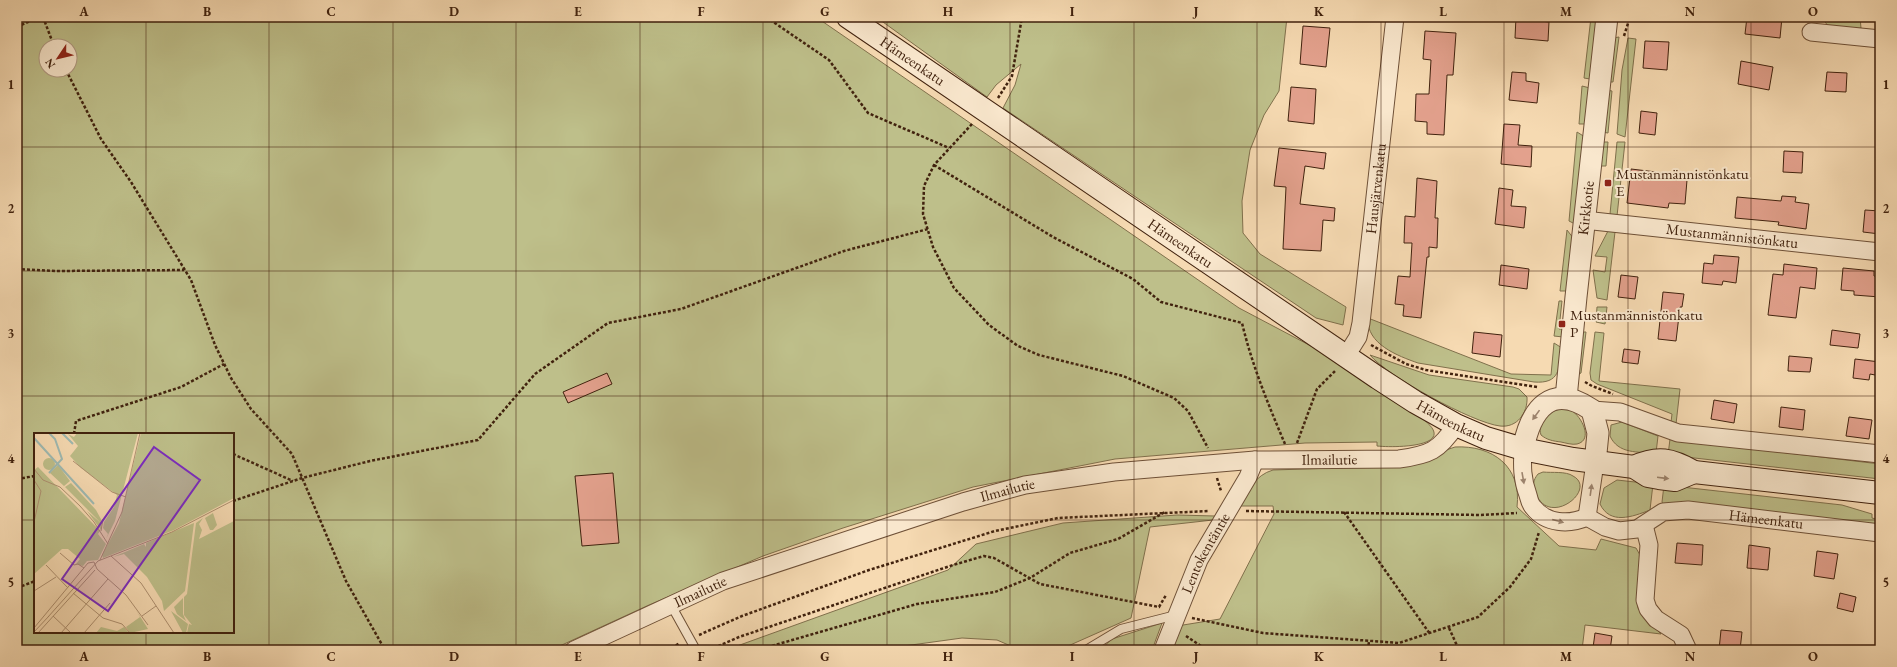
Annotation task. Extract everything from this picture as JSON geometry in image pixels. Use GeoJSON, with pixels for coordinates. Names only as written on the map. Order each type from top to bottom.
{"type":"FeatureCollection","features":[{"type":"Feature","properties":{"kind":"main road","name":"Hämeenkatu"},"geometry":{"type":"LineString","coordinates":[[848,17],[1346,356],[1415,402],[1456,425],[1486,438],[1523,449],[1595,462],[1634,467],[1649,460],[1677,462],[1694,472],[1880,493]]}},
{"type":"Feature","properties":{"kind":"street","name":"Hausjärvenkatu"},"geometry":{"type":"LineString","coordinates":[[1346,356],[1358,337],[1395,17]]}},
{"type":"Feature","properties":{"kind":"street","name":"Kirkkotie"},"geometry":{"type":"LineString","coordinates":[[1566,398],[1580,378],[1584,220],[1607,17]]}},
{"type":"Feature","properties":{"kind":"street"},"geometry":{"type":"LineString","coordinates":[[1811,32],[1880,39]]}},
{"type":"Feature","properties":{"kind":"street","name":"Mustanmännistönkatu"},"geometry":{"type":"LineString","coordinates":[[1584,220],[1880,252]]}},
{"type":"Feature","properties":{"kind":"street"},"geometry":{"type":"LineString","coordinates":[[1592,410],[1598,433],[1587,517],[1577,521],[1565,523],[1538,512],[1523,482],[1522,468],[1523,449],[1527,428],[1536,414],[1550,401],[1557,398],[1566,398],[1580,402],[1592,410],[1620,412],[1678,433],[1880,454]]}},
{"type":"Feature","properties":{"kind":"street","name":"Ilmailutie"},"geometry":{"type":"LineString","coordinates":[[574,650],[723,581],[963,502],[1025,485],[1114,472],[1255,460],[1378,460],[1418,456],[1445,442],[1456,425]]}},
{"type":"Feature","properties":{"kind":"street","name":"Lentokentäntie"},"geometry":{"type":"LineString","coordinates":[[1163,650],[1174,620],[1220,511],[1248,477],[1255,460]]}},
{"type":"Feature","properties":{"kind":"street","name":"Hämeenkatu"},"geometry":{"type":"LineString","coordinates":[[1587,517],[1605,527],[1619,531],[1636,529],[1663,512],[1688,510],[1880,533]]}},
{"type":"Feature","properties":{"kind":"street"},"geometry":{"type":"LineString","coordinates":[[1644,525],[1649,545],[1644,600],[1648,609],[1656,619],[1681,635],[1688,650]]}},
{"type":"Feature","properties":{"kind":"lane"},"geometry":{"type":"LineString","coordinates":[[671,604],[696,650]]}},
{"type":"Feature","properties":{"kind":"lane"},"geometry":{"type":"LineString","coordinates":[[1086,650],[1121,629],[1174,620]]}},
{"type":"Feature","properties":{"kind":"path"},"geometry":{"type":"LineString","coordinates":[[17,27],[39,17]]}},
{"type":"Feature","properties":{"kind":"path"},"geometry":{"type":"LineString","coordinates":[[43,17],[51,38]]}},
{"type":"Feature","properties":{"kind":"path"},"geometry":{"type":"LineString","coordinates":[[766,17],[829,60],[868,113],[949,148]]}},
{"type":"Feature","properties":{"kind":"path"},"geometry":{"type":"LineString","coordinates":[[1022,17],[1012,76],[1000,96],[934,165],[924,186],[923,214],[933,247],[954,288],[989,325],[1018,346],[1039,355],[1123,376],[1174,398],[1188,411],[1206,444],[1214,464],[1221,493]]}},
{"type":"Feature","properties":{"kind":"path"},"geometry":{"type":"LineString","coordinates":[[1623,40],[1630,17]]}},
{"type":"Feature","properties":{"kind":"path"},"geometry":{"type":"LineString","coordinates":[[70,78],[101,139],[131,182],[191,280],[215,344],[231,378],[251,409],[292,454],[346,581],[385,650]]}},
{"type":"Feature","properties":{"kind":"path"},"geometry":{"type":"LineString","coordinates":[[934,165],[1053,237],[1133,279],[1161,302],[1242,323],[1251,358],[1265,397],[1291,459]]}},
{"type":"Feature","properties":{"kind":"path"},"geometry":{"type":"LineString","coordinates":[[234,501],[302,478],[370,461],[478,440],[535,374],[608,323],[681,309],[844,251],[928,229]]}},
{"type":"Feature","properties":{"kind":"path"},"geometry":{"type":"LineString","coordinates":[[17,269],[56,271],[185,270]]}},
{"type":"Feature","properties":{"kind":"path"},"geometry":{"type":"LineString","coordinates":[[1358,337],[1383,353],[1406,364],[1426,370],[1540,387]]}},
{"type":"Feature","properties":{"kind":"path"},"geometry":{"type":"LineString","coordinates":[[1291,459],[1317,389],[1332,375],[1346,356]]}},
{"type":"Feature","properties":{"kind":"path"},"geometry":{"type":"LineString","coordinates":[[74,433],[76,421],[180,387],[224,364]]}},
{"type":"Feature","properties":{"kind":"path"},"geometry":{"type":"LineString","coordinates":[[1580,378],[1592,386],[1620,397]]}},
{"type":"Feature","properties":{"kind":"path"},"geometry":{"type":"LineString","coordinates":[[234,454],[293,481]]}},
{"type":"Feature","properties":{"kind":"path"},"geometry":{"type":"LineString","coordinates":[[17,480],[34,476]]}},
{"type":"Feature","properties":{"kind":"path"},"geometry":{"type":"LineString","coordinates":[[1209,518],[1220,511]]}},
{"type":"Feature","properties":{"kind":"path"},"geometry":{"type":"LineString","coordinates":[[667,650],[742,616],[869,570],[994,531],[1058,518],[1165,512],[1220,511],[1481,515],[1538,512],[1531,559],[1510,587],[1478,617],[1430,634],[1399,643],[1263,633],[1174,620]]}},
{"type":"Feature","properties":{"kind":"path"},"geometry":{"type":"LineString","coordinates":[[763,650],[768,647],[917,604],[995,592],[1030,578],[1070,553],[1118,539],[1165,512]]}},
{"type":"Feature","properties":{"kind":"path"},"geometry":{"type":"LineString","coordinates":[[1344,512],[1430,634]]}},
{"type":"Feature","properties":{"kind":"path"},"geometry":{"type":"LineString","coordinates":[[709,650],[739,636],[952,565],[984,556],[994,558],[1040,584],[1159,607],[1167,594]]}},
{"type":"Feature","properties":{"kind":"path"},"geometry":{"type":"LineString","coordinates":[[17,588],[34,581]]}},
{"type":"Feature","properties":{"kind":"path"},"geometry":{"type":"LineString","coordinates":[[1174,620],[1207,650]]}},
{"type":"Feature","properties":{"kind":"path"},"geometry":{"type":"LineString","coordinates":[[1449,628],[1459,650]]}},
{"type":"Feature","properties":{"kind":"path"},"geometry":{"type":"LineString","coordinates":[[1368,650],[1369,641]]}},
{"type":"Feature","properties":{"kind":"green space"},"geometry":{"type":"Polygon","coordinates":[[[17,17],[816,17],[1239,308],[1328,355],[1420,417],[1431,427],[1434,434],[1430,440],[1422,444],[1398,447],[1377,446],[1377,442],[1305,443],[1115,459],[973,487],[843,528],[763,556],[649,605],[551,650],[17,650],[17,17]]]}},
{"type":"Feature","properties":{"kind":"green space"},"geometry":{"type":"Polygon","coordinates":[[[876,17],[1287,17],[1279,91],[1264,115],[1250,150],[1242,201],[1243,233],[1260,254],[1346,307],[1343,325],[1316,318],[1003,108],[1015,85],[1021,64],[996,85],[987,97],[876,17]]]}},
{"type":"Feature","properties":{"kind":"green space"},"geometry":{"type":"Polygon","coordinates":[[[1591,17],[1599,17],[1590,79],[1584,78],[1591,17]]]}},
{"type":"Feature","properties":{"kind":"green space"},"geometry":{"type":"Polygon","coordinates":[[[1821,17],[1860,17],[1861,28],[1854,30],[1829,27],[1821,17]]]}},
{"type":"Feature","properties":{"kind":"green space"},"geometry":{"type":"Polygon","coordinates":[[[1619,37],[1613,82],[1608,82],[1613,38],[1619,37]]]}},
{"type":"Feature","properties":{"kind":"green space"},"geometry":{"type":"Polygon","coordinates":[[[1628,38],[1636,39],[1625,137],[1617,134],[1622,70],[1628,38]]]}},
{"type":"Feature","properties":{"kind":"green space"},"geometry":{"type":"Polygon","coordinates":[[[1582,86],[1590,88],[1587,124],[1579,124],[1582,86]]]}},
{"type":"Feature","properties":{"kind":"green space"},"geometry":{"type":"Polygon","coordinates":[[[1607,90],[1612,91],[1608,133],[1602,132],[1607,90]]]}},
{"type":"Feature","properties":{"kind":"green space"},"geometry":{"type":"Polygon","coordinates":[[[1577,132],[1585,137],[1576,222],[1573,223],[1569,221],[1577,132]]]}},
{"type":"Feature","properties":{"kind":"green space"},"geometry":{"type":"Polygon","coordinates":[[[1601,142],[1608,142],[1606,166],[1599,166],[1601,142]]]}},
{"type":"Feature","properties":{"kind":"green space"},"geometry":{"type":"Polygon","coordinates":[[[1617,142],[1625,142],[1617,216],[1610,214],[1617,142]]]}},
{"type":"Feature","properties":{"kind":"green space"},"geometry":{"type":"Polygon","coordinates":[[[1567,230],[1574,239],[1568,291],[1560,291],[1567,230]]]}},
{"type":"Feature","properties":{"kind":"green space"},"geometry":{"type":"Polygon","coordinates":[[[1608,231],[1615,232],[1607,300],[1597,298],[1593,270],[1605,272],[1607,257],[1595,256],[1608,231]]]}},
{"type":"Feature","properties":{"kind":"green space"},"geometry":{"type":"Polygon","coordinates":[[[1559,301],[1562,301],[1559,329],[1564,329],[1563,337],[1554,336],[1559,301]]]}},
{"type":"Feature","properties":{"kind":"green space"},"geometry":{"type":"Polygon","coordinates":[[[1597,307],[1607,307],[1605,324],[1596,322],[1597,307]]]}},
{"type":"Feature","properties":{"kind":"green space"},"geometry":{"type":"Polygon","coordinates":[[[1368,318],[1511,374],[1551,375],[1554,343],[1562,348],[1559,369],[1553,378],[1543,382],[1534,382],[1418,363],[1393,353],[1378,342],[1372,335],[1368,318]]]}},
{"type":"Feature","properties":{"kind":"green space"},"geometry":{"type":"Polygon","coordinates":[[[1580,332],[1586,332],[1581,373],[1577,375],[1580,332]]]}},
{"type":"Feature","properties":{"kind":"green space"},"geometry":{"type":"Polygon","coordinates":[[[1595,332],[1604,333],[1599,381],[1680,389],[1676,424],[1671,422],[1672,414],[1597,384],[1591,380],[1590,373],[1595,332]]]}},
{"type":"Feature","properties":{"kind":"green space"},"geometry":{"type":"Polygon","coordinates":[[[1370,355],[1429,375],[1519,389],[1527,397],[1526,409],[1520,418],[1512,425],[1500,426],[1487,423],[1451,408],[1411,386],[1379,364],[1370,355]]]}},
{"type":"Feature","properties":{"kind":"green space"},"geometry":{"type":"Polygon","coordinates":[[[1560,409],[1572,411],[1579,418],[1585,433],[1585,438],[1582,442],[1577,444],[1569,444],[1550,440],[1541,435],[1540,431],[1544,419],[1551,413],[1560,409]]]}},
{"type":"Feature","properties":{"kind":"green space"},"geometry":{"type":"Polygon","coordinates":[[[1622,422],[1658,436],[1656,453],[1629,451],[1618,446],[1610,436],[1611,425],[1622,422]]]}},
{"type":"Feature","properties":{"kind":"green space"},"geometry":{"type":"Polygon","coordinates":[[[1670,439],[1880,464],[1880,479],[1668,455],[1670,439]]]}},
{"type":"Feature","properties":{"kind":"green space"},"geometry":{"type":"Polygon","coordinates":[[[1455,447],[1468,447],[1481,450],[1492,454],[1502,461],[1509,469],[1515,480],[1517,507],[1559,546],[1596,550],[1601,539],[1636,548],[1640,555],[1638,608],[1643,616],[1661,634],[1585,625],[1582,650],[1168,650],[1177,626],[1220,619],[1274,514],[1273,506],[1238,506],[1248,490],[1261,476],[1273,470],[1399,466],[1455,447]]]}},
{"type":"Feature","properties":{"kind":"green space"},"geometry":{"type":"Polygon","coordinates":[[[1543,472],[1563,473],[1573,476],[1579,482],[1580,489],[1576,496],[1569,503],[1560,507],[1551,507],[1543,504],[1536,494],[1534,481],[1538,474],[1543,472]]]}},
{"type":"Feature","properties":{"kind":"green space"},"geometry":{"type":"Polygon","coordinates":[[[1617,480],[1653,484],[1650,510],[1622,518],[1615,517],[1604,511],[1600,504],[1604,488],[1617,480]]]}},
{"type":"Feature","properties":{"kind":"green space"},"geometry":{"type":"Polygon","coordinates":[[[1664,485],[1842,505],[1872,514],[1872,518],[1880,520],[1880,526],[1663,504],[1664,485]]]}},
{"type":"Feature","properties":{"kind":"green space"},"geometry":{"type":"Polygon","coordinates":[[[1177,515],[1215,516],[1213,520],[1150,527],[1131,618],[1059,650],[1020,650],[997,640],[962,638],[875,650],[726,650],[948,570],[976,544],[1063,523],[1177,515]]]}},
{"type":"Feature","properties":{"kind":"green space"},"geometry":{"type":"Polygon","coordinates":[[[1162,623],[1152,650],[1100,650],[1112,639],[1162,623]]]}},
{"type":"Feature","properties":{"kind":"building"},"geometry":{"type":"Polygon","coordinates":[[[1516,17],[1532,17],[1532,20],[1549,22],[1548,41],[1515,38],[1516,17]]]}},
{"type":"Feature","properties":{"kind":"building"},"geometry":{"type":"Polygon","coordinates":[[[1747,17],[1760,19],[1761,17],[1782,17],[1780,38],[1745,34],[1747,17]]]}},
{"type":"Feature","properties":{"kind":"building"},"geometry":{"type":"Polygon","coordinates":[[[1303,26],[1330,28],[1326,67],[1300,64],[1303,26]]]}},
{"type":"Feature","properties":{"kind":"building"},"geometry":{"type":"Polygon","coordinates":[[[1425,31],[1456,33],[1453,75],[1447,75],[1444,135],[1427,134],[1427,122],[1415,121],[1416,94],[1429,94],[1431,60],[1423,59],[1425,31]]]}},
{"type":"Feature","properties":{"kind":"building"},"geometry":{"type":"Polygon","coordinates":[[[1645,41],[1669,42],[1667,70],[1643,68],[1645,41]]]}},
{"type":"Feature","properties":{"kind":"building"},"geometry":{"type":"Polygon","coordinates":[[[1741,61],[1773,67],[1769,90],[1738,84],[1741,61]]]}},
{"type":"Feature","properties":{"kind":"building"},"geometry":{"type":"Polygon","coordinates":[[[1512,72],[1526,73],[1526,81],[1539,83],[1537,103],[1509,100],[1512,72]]]}},
{"type":"Feature","properties":{"kind":"building"},"geometry":{"type":"Polygon","coordinates":[[[1827,72],[1847,73],[1846,92],[1825,91],[1827,72]]]}},
{"type":"Feature","properties":{"kind":"building"},"geometry":{"type":"Polygon","coordinates":[[[1291,87],[1316,89],[1314,124],[1288,121],[1291,87]]]}},
{"type":"Feature","properties":{"kind":"building"},"geometry":{"type":"Polygon","coordinates":[[[1641,111],[1657,113],[1655,135],[1639,133],[1641,111]]]}},
{"type":"Feature","properties":{"kind":"building"},"geometry":{"type":"Polygon","coordinates":[[[1504,124],[1520,125],[1518,145],[1532,146],[1531,167],[1501,164],[1504,124]]]}},
{"type":"Feature","properties":{"kind":"building"},"geometry":{"type":"Polygon","coordinates":[[[1279,148],[1326,153],[1324,169],[1305,166],[1300,204],[1335,208],[1334,221],[1323,220],[1321,251],[1283,249],[1286,187],[1274,186],[1279,148]]]}},
{"type":"Feature","properties":{"kind":"building"},"geometry":{"type":"Polygon","coordinates":[[[1784,151],[1803,152],[1802,173],[1783,172],[1784,151]]]}},
{"type":"Feature","properties":{"kind":"building"},"geometry":{"type":"Polygon","coordinates":[[[1631,169],[1673,174],[1672,178],[1687,180],[1685,204],[1669,203],[1668,208],[1627,203],[1631,169]]]}},
{"type":"Feature","properties":{"kind":"building"},"geometry":{"type":"Polygon","coordinates":[[[1417,178],[1437,181],[1435,218],[1438,218],[1437,248],[1429,247],[1421,318],[1403,316],[1404,305],[1395,304],[1398,276],[1410,277],[1412,243],[1404,243],[1405,216],[1415,217],[1417,178]]]}},
{"type":"Feature","properties":{"kind":"building"},"geometry":{"type":"Polygon","coordinates":[[[1499,188],[1513,190],[1511,206],[1526,207],[1524,228],[1495,224],[1499,188]]]}},
{"type":"Feature","properties":{"kind":"building"},"geometry":{"type":"Polygon","coordinates":[[[1782,196],[1796,197],[1795,202],[1809,204],[1806,229],[1778,225],[1779,222],[1735,218],[1737,197],[1781,201],[1782,196]]]}},
{"type":"Feature","properties":{"kind":"building"},"geometry":{"type":"Polygon","coordinates":[[[1865,210],[1880,211],[1880,234],[1863,232],[1865,210]]]}},
{"type":"Feature","properties":{"kind":"building"},"geometry":{"type":"Polygon","coordinates":[[[1714,255],[1739,257],[1736,283],[1723,281],[1722,285],[1702,283],[1704,263],[1713,264],[1714,255]]]}},
{"type":"Feature","properties":{"kind":"building"},"geometry":{"type":"Polygon","coordinates":[[[1784,264],[1817,268],[1815,289],[1800,287],[1796,318],[1768,315],[1773,274],[1783,275],[1784,264]]]}},
{"type":"Feature","properties":{"kind":"building"},"geometry":{"type":"Polygon","coordinates":[[[1501,265],[1529,269],[1527,289],[1499,285],[1501,265]]]}},
{"type":"Feature","properties":{"kind":"building"},"geometry":{"type":"Polygon","coordinates":[[[1843,268],[1874,271],[1874,276],[1880,277],[1880,297],[1854,295],[1854,291],[1841,290],[1843,268]]]}},
{"type":"Feature","properties":{"kind":"building"},"geometry":{"type":"Polygon","coordinates":[[[1621,275],[1638,277],[1635,299],[1618,297],[1621,275]]]}},
{"type":"Feature","properties":{"kind":"building"},"geometry":{"type":"Polygon","coordinates":[[[1663,292],[1684,294],[1682,307],[1680,307],[1676,341],[1658,339],[1663,292]]]}},
{"type":"Feature","properties":{"kind":"building"},"geometry":{"type":"Polygon","coordinates":[[[1832,330],[1860,334],[1858,348],[1830,345],[1832,330]]]}},
{"type":"Feature","properties":{"kind":"building"},"geometry":{"type":"Polygon","coordinates":[[[1474,332],[1502,335],[1500,357],[1472,353],[1474,332]]]}},
{"type":"Feature","properties":{"kind":"building"},"geometry":{"type":"Polygon","coordinates":[[[1624,349],[1640,351],[1638,364],[1622,362],[1624,349]]]}},
{"type":"Feature","properties":{"kind":"building"},"geometry":{"type":"Polygon","coordinates":[[[1789,356],[1812,358],[1810,372],[1788,371],[1789,356]]]}},
{"type":"Feature","properties":{"kind":"building"},"geometry":{"type":"Polygon","coordinates":[[[1855,359],[1880,362],[1880,376],[1870,374],[1869,380],[1853,378],[1855,359]]]}},
{"type":"Feature","properties":{"kind":"building"},"geometry":{"type":"Polygon","coordinates":[[[607,373],[612,384],[568,403],[563,392],[607,373]]]}},
{"type":"Feature","properties":{"kind":"building"},"geometry":{"type":"Polygon","coordinates":[[[1714,400],[1737,404],[1734,423],[1711,419],[1714,400]]]}},
{"type":"Feature","properties":{"kind":"building"},"geometry":{"type":"Polygon","coordinates":[[[1781,407],[1805,410],[1803,430],[1779,427],[1781,407]]]}},
{"type":"Feature","properties":{"kind":"building"},"geometry":{"type":"Polygon","coordinates":[[[1849,417],[1872,420],[1869,439],[1846,436],[1849,417]]]}},
{"type":"Feature","properties":{"kind":"building"},"geometry":{"type":"Polygon","coordinates":[[[613,473],[619,543],[582,546],[575,476],[613,473]]]}},
{"type":"Feature","properties":{"kind":"building"},"geometry":{"type":"Polygon","coordinates":[[[1677,543],[1703,545],[1702,565],[1675,563],[1677,543]]]}},
{"type":"Feature","properties":{"kind":"building"},"geometry":{"type":"Polygon","coordinates":[[[1749,545],[1770,548],[1768,570],[1747,568],[1749,545]]]}},
{"type":"Feature","properties":{"kind":"building"},"geometry":{"type":"Polygon","coordinates":[[[1817,551],[1838,554],[1834,579],[1814,576],[1817,551]]]}},
{"type":"Feature","properties":{"kind":"building"},"geometry":{"type":"Polygon","coordinates":[[[1840,593],[1856,597],[1853,612],[1837,608],[1840,593]]]}},
{"type":"Feature","properties":{"kind":"building"},"geometry":{"type":"Polygon","coordinates":[[[1721,630],[1742,632],[1740,650],[1719,650],[1721,630]]]}},
{"type":"Feature","properties":{"kind":"building"},"geometry":{"type":"Polygon","coordinates":[[[1595,633],[1612,636],[1610,650],[1593,648],[1595,633]]]}},
{"type":"Feature","properties":{"kind":"place","name":"Mustanmännistönkatu E"},"geometry":{"type":"Point","coordinates":[1608,183]}},
{"type":"Feature","properties":{"kind":"place","name":"Mustanmännistönkatu P"},"geometry":{"type":"Point","coordinates":[1562,324]}}]}
